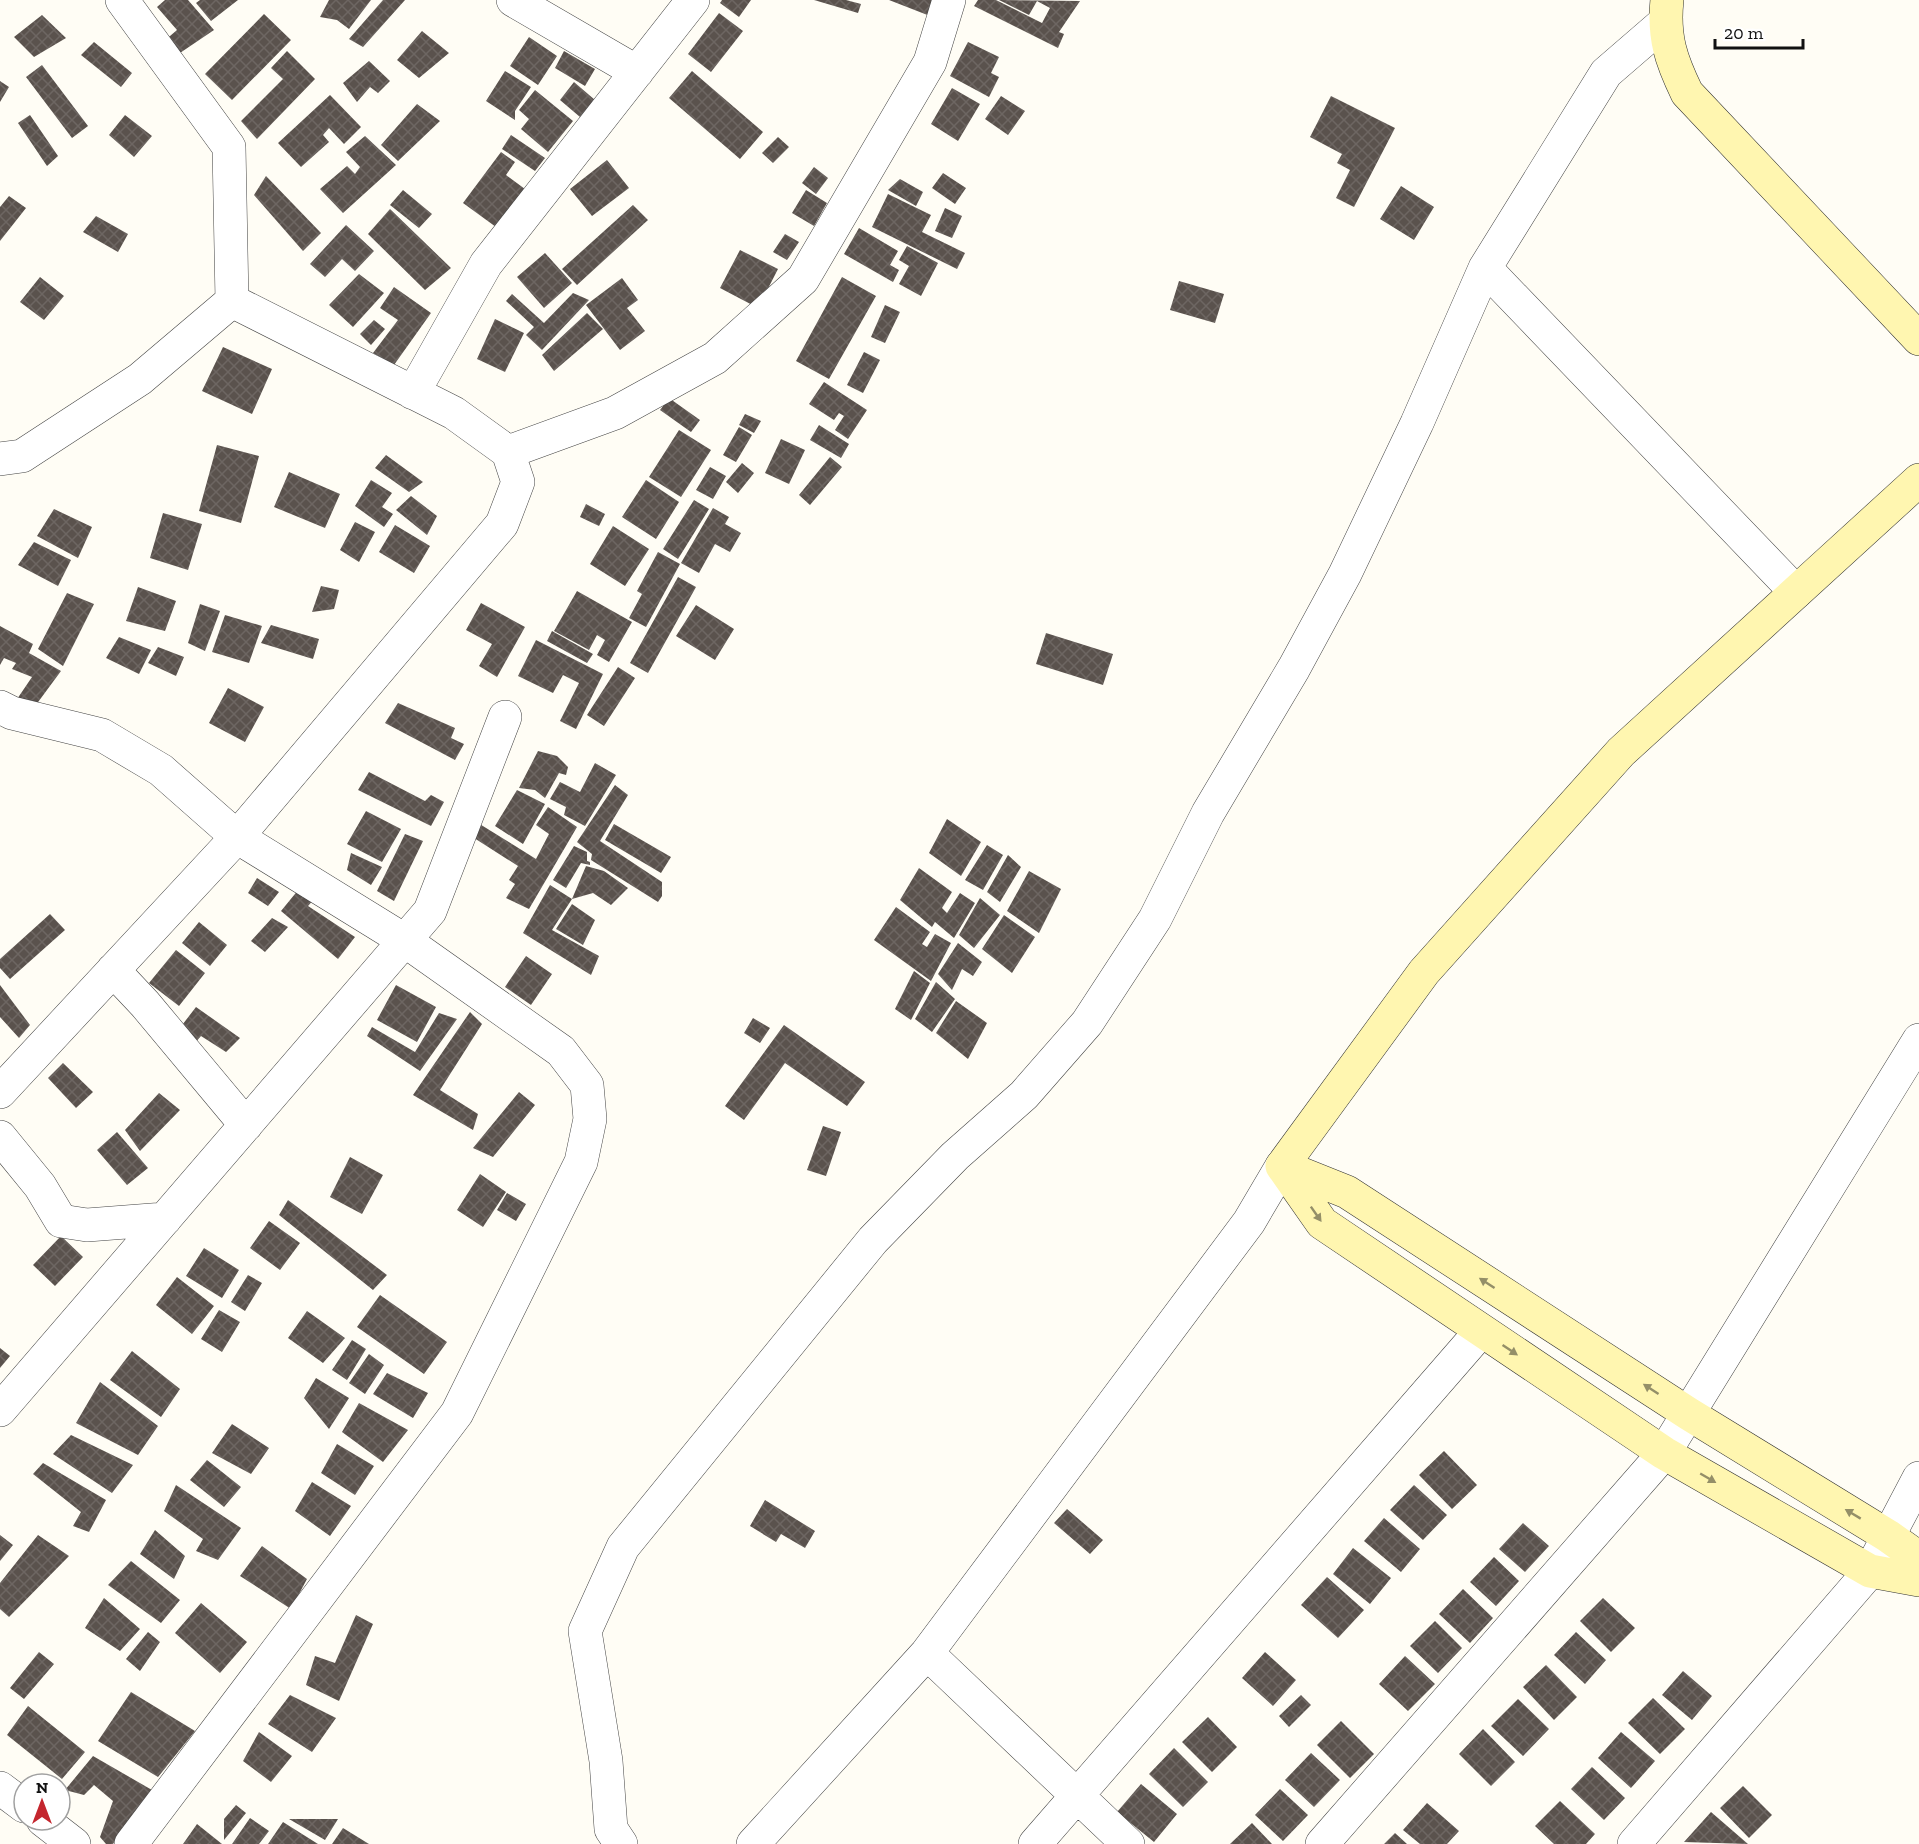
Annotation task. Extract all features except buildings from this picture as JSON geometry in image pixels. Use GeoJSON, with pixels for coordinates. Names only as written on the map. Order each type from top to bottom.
{"type":"FeatureCollection","features":[{"type":"Feature","properties":{"kind":"main road"},"geometry":{"type":"LineString","coordinates":[[1666,11],[1671,61],[1687,93],[1919,339]]}},
{"type":"Feature","properties":{"kind":"main road"},"geometry":{"type":"LineString","coordinates":[[1282,1166],[1424,972],[1621,752],[1919,480]]}},
{"type":"Feature","properties":{"kind":"main road"},"geometry":{"type":"LineString","coordinates":[[1282,1166],[1322,1223],[1664,1453],[1870,1571],[1919,1580]]}},
{"type":"Feature","properties":{"kind":"main road"},"geometry":{"type":"LineString","coordinates":[[1282,1166],[1347,1192],[1689,1414],[1888,1536],[1919,1558]]}},
{"type":"Feature","properties":{"kind":"street"},"geometry":{"type":"LineString","coordinates":[[122,0],[229,147],[232,301]]}},
{"type":"Feature","properties":{"kind":"street"},"geometry":{"type":"LineString","coordinates":[[513,0],[637,72]]}},
{"type":"Feature","properties":{"kind":"street"},"geometry":{"type":"LineString","coordinates":[[413,393],[486,264],[693,0]]}},
{"type":"Feature","properties":{"kind":"street"},"geometry":{"type":"LineString","coordinates":[[508,452],[615,413],[715,358],[803,279],[930,62],[949,0]]}},
{"type":"Feature","properties":{"kind":"street"},"geometry":{"type":"LineString","coordinates":[[621,1844],[611,1829],[606,1761],[585,1631],[623,1547],[873,1240],[955,1156],[1024,1095],[1088,1023],[1155,919],[1208,813],[1294,668],[1346,574],[1417,423],[1485,268],[1606,73],[1666,11]]}},
{"type":"Feature","properties":{"kind":"street"},"geometry":{"type":"LineString","coordinates":[[1485,268],[1796,592]]}},
{"type":"Feature","properties":{"kind":"street"},"geometry":{"type":"LineString","coordinates":[[0,1092],[237,837],[502,524],[518,482],[508,452],[454,413],[232,301]]}},
{"type":"Feature","properties":{"kind":"street"},"geometry":{"type":"LineString","coordinates":[[0,459],[22,456],[140,379],[232,301]]}},
{"type":"Feature","properties":{"kind":"street"},"geometry":{"type":"LineString","coordinates":[[4,715],[102,735],[161,770],[237,837],[404,940],[561,1050],[587,1085],[590,1119],[581,1162],[458,1413],[131,1844]]}},
{"type":"Feature","properties":{"kind":"street"},"geometry":{"type":"LineString","coordinates":[[0,1410],[430,911],[505,717]]}},
{"type":"Feature","properties":{"kind":"street"},"geometry":{"type":"LineString","coordinates":[[113,970],[145,1004],[246,1125]]}},
{"type":"Feature","properties":{"kind":"street"},"geometry":{"type":"LineString","coordinates":[[1322,1844],[1664,1453],[1919,1040]]}},
{"type":"Feature","properties":{"kind":"street"},"geometry":{"type":"LineString","coordinates":[[0,1137],[40,1186],[61,1221],[87,1225],[165,1219]]}},
{"type":"Feature","properties":{"kind":"street"},"geometry":{"type":"LineString","coordinates":[[753,1844],[927,1653],[1249,1222],[1282,1166]]}},
{"type":"Feature","properties":{"kind":"street"},"geometry":{"type":"LineString","coordinates":[[1035,1844],[1481,1331]]}},
{"type":"Feature","properties":{"kind":"street"},"geometry":{"type":"LineString","coordinates":[[1634,1844],[1870,1571],[1919,1478]]}},
{"type":"Feature","properties":{"kind":"street"},"geometry":{"type":"LineString","coordinates":[[927,1653],[1128,1844]]}},
{"type":"Feature","properties":{"kind":"street"},"geometry":{"type":"LineString","coordinates":[[57,1832],[70,1843]]}}]}
